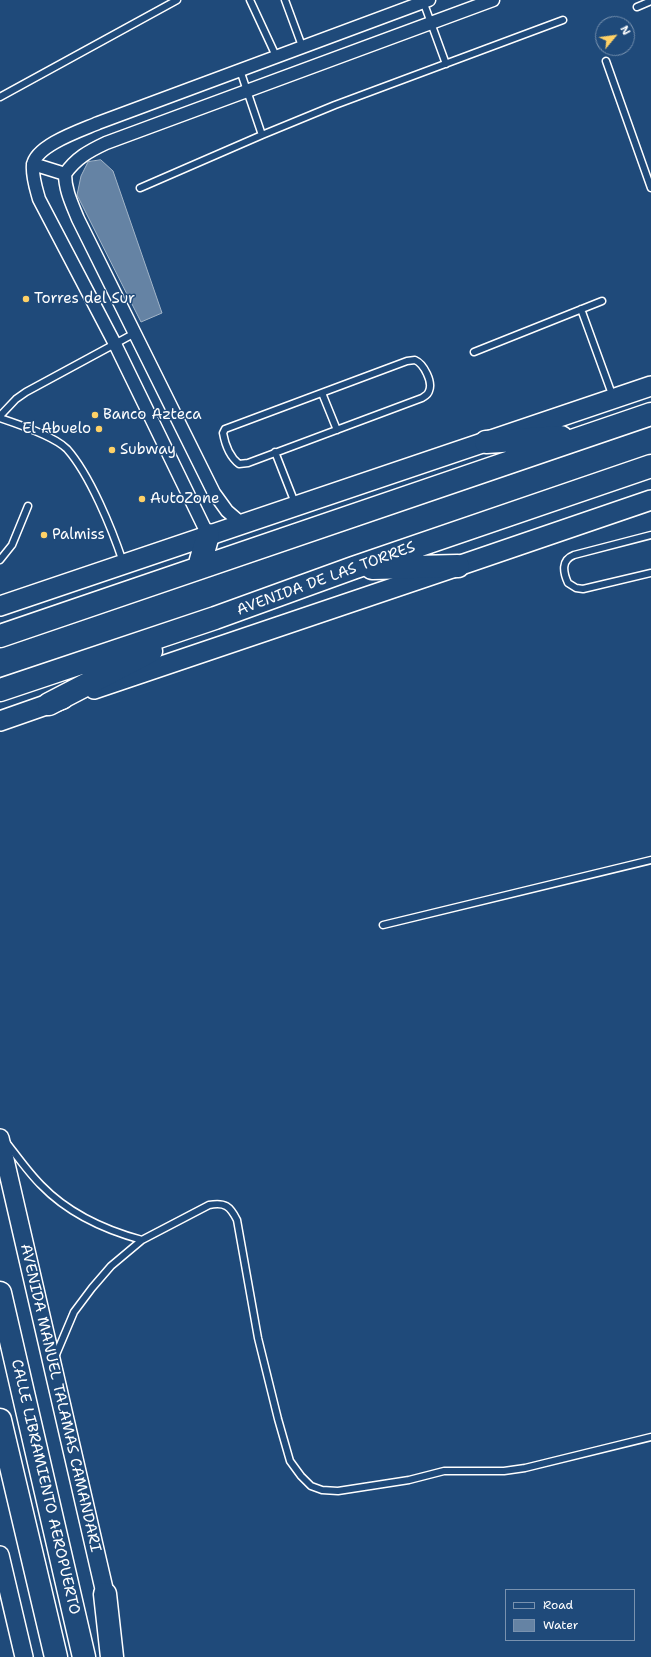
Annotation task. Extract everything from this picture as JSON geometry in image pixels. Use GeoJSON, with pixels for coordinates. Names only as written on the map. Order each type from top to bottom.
{"type":"FeatureCollection","features":[{"type":"Feature","properties":{"kind":"highway"},"geometry":{"type":"LineString","coordinates":[[0,636],[651,414]]}},
{"type":"Feature","properties":{"kind":"highway"},"geometry":{"type":"LineString","coordinates":[[486,442],[592,434]]}},
{"type":"Feature","properties":{"kind":"highway","name":"AVENIDA DE LAS TORRES"},"geometry":{"type":"LineString","coordinates":[[0,690],[215,618],[353,568],[651,466]]}},
{"type":"Feature","properties":{"kind":"highway"},"geometry":{"type":"LineString","coordinates":[[199,567],[208,535]]}},
{"type":"Feature","properties":{"kind":"highway"},"geometry":{"type":"LineString","coordinates":[[353,568],[458,566]]}},
{"type":"Feature","properties":{"kind":"highway"},"geometry":{"type":"LineString","coordinates":[[48,704],[215,618]]}},
{"type":"Feature","properties":{"kind":"highway","name":"CALLE LIBRAMIENTO AEROPUERTO"},"geometry":{"type":"LineString","coordinates":[[0,1293],[84,1657]]}},
{"type":"Feature","properties":{"kind":"highway","name":"CALLE LIBRAMIENTO AEROPUERTO"},"geometry":{"type":"LineString","coordinates":[[0,1420],[56,1657]]}},
{"type":"Feature","properties":{"kind":"highway"},"geometry":{"type":"LineString","coordinates":[[0,1449],[17,1493]]}},
{"type":"Feature","properties":{"kind":"highway"},"geometry":{"type":"LineString","coordinates":[[105,1594],[112,1657]]}},
{"type":"Feature","properties":{"kind":"main road"},"geometry":{"type":"LineString","coordinates":[[0,606],[241,523],[651,386]]}},
{"type":"Feature","properties":{"kind":"main road","name":"AVENIDA DE LAS TORRES"},"geometry":{"type":"LineString","coordinates":[[0,721],[651,500]]}},
{"type":"Feature","properties":{"kind":"main road","name":"AVENIDA MANUEL TALAMAS CAMANDARI"},"geometry":{"type":"LineString","coordinates":[[0,1138],[120,1657]]}},
{"type":"Feature","properties":{"kind":"main road"},"geometry":{"type":"LineString","coordinates":[[0,1556],[24,1657]]}},
{"type":"Feature","properties":{"kind":"street"},"geometry":{"type":"LineString","coordinates":[[241,523],[227,512],[214,493],[78,219],[68,194],[65,174],[78,159],[89,151],[106,143],[493,0]]}},
{"type":"Feature","properties":{"kind":"street"},"geometry":{"type":"LineString","coordinates":[[208,535],[115,344],[57,236],[39,198],[33,177],[33,164],[37,156],[46,148],[98,123],[425,1]]}},
{"type":"Feature","properties":{"kind":"street"},"geometry":{"type":"LineString","coordinates":[[33,164],[65,174]]}},
{"type":"Feature","properties":{"kind":"lane"},"geometry":{"type":"LineString","coordinates":[[0,97],[177,0]]}},
{"type":"Feature","properties":{"kind":"lane"},"geometry":{"type":"LineString","coordinates":[[250,0],[276,56]]}},
{"type":"Feature","properties":{"kind":"lane"},"geometry":{"type":"LineString","coordinates":[[285,0],[302,46]]}},
{"type":"Feature","properties":{"kind":"lane"},"geometry":{"type":"LineString","coordinates":[[425,1],[431,23],[446,64]]}},
{"type":"Feature","properties":{"kind":"lane"},"geometry":{"type":"LineString","coordinates":[[637,6],[651,2]]}},
{"type":"Feature","properties":{"kind":"lane"},"geometry":{"type":"LineString","coordinates":[[140,188],[335,105],[563,20]]}},
{"type":"Feature","properties":{"kind":"lane"},"geometry":{"type":"LineString","coordinates":[[606,61],[651,188]]}},
{"type":"Feature","properties":{"kind":"lane"},"geometry":{"type":"LineString","coordinates":[[240,70],[262,135]]}},
{"type":"Feature","properties":{"kind":"lane"},"geometry":{"type":"LineString","coordinates":[[474,352],[602,301]]}},
{"type":"Feature","properties":{"kind":"lane"},"geometry":{"type":"LineString","coordinates":[[581,309],[614,398]]}},
{"type":"Feature","properties":{"kind":"lane"},"geometry":{"type":"LineString","coordinates":[[124,564],[115,539],[85,476],[66,449],[51,439],[0,417],[6,408],[21,396],[135,333]]}},
{"type":"Feature","properties":{"kind":"lane"},"geometry":{"type":"LineString","coordinates":[[415,360],[420,362],[428,377],[430,390],[428,394],[422,398],[337,430],[239,464],[234,460],[226,444],[223,433],[225,429],[407,362],[415,360]]}},
{"type":"Feature","properties":{"kind":"lane"},"geometry":{"type":"LineString","coordinates":[[322,393],[337,430]]}},
{"type":"Feature","properties":{"kind":"lane"},"geometry":{"type":"LineString","coordinates":[[275,452],[295,505]]}},
{"type":"Feature","properties":{"kind":"lane"},"geometry":{"type":"LineString","coordinates":[[0,560],[12,545],[28,506]]}},
{"type":"Feature","properties":{"kind":"lane"},"geometry":{"type":"LineString","coordinates":[[651,535],[574,555],[565,561],[564,568],[568,583],[576,588],[583,589],[651,573]]}},
{"type":"Feature","properties":{"kind":"lane"},"geometry":{"type":"LineString","coordinates":[[383,925],[651,860]]}},
{"type":"Feature","properties":{"kind":"lane"},"geometry":{"type":"LineString","coordinates":[[0,1134],[41,1185],[61,1202],[101,1226],[122,1235],[142,1240]]}},
{"type":"Feature","properties":{"kind":"lane"},"geometry":{"type":"LineString","coordinates":[[52,1364],[74,1312],[111,1266],[142,1240],[209,1205],[219,1203],[227,1206],[233,1212],[237,1220],[258,1338],[290,1461],[300,1476],[311,1486],[322,1490],[338,1491],[409,1480],[444,1471],[504,1471],[525,1468],[651,1437]]}},
{"type":"Feature","properties":{"kind":"water"},"geometry":{"type":"Polygon","coordinates":[[[101,160],[113,171],[162,313],[141,322],[77,195],[81,176],[88,162],[101,160]]]}},
{"type":"Feature","properties":{"kind":"place","name":"Torres del Sur"},"geometry":{"type":"Point","coordinates":[26,299]}},
{"type":"Feature","properties":{"kind":"place","name":"Banco Azteca"},"geometry":{"type":"Point","coordinates":[95,415]}},
{"type":"Feature","properties":{"kind":"place","name":"El Abuelo"},"geometry":{"type":"Point","coordinates":[99,429]}},
{"type":"Feature","properties":{"kind":"place","name":"Subway"},"geometry":{"type":"Point","coordinates":[112,450]}},
{"type":"Feature","properties":{"kind":"place","name":"AutoZone"},"geometry":{"type":"Point","coordinates":[142,499]}},
{"type":"Feature","properties":{"kind":"place","name":"Palmiss"},"geometry":{"type":"Point","coordinates":[44,535]}}]}
